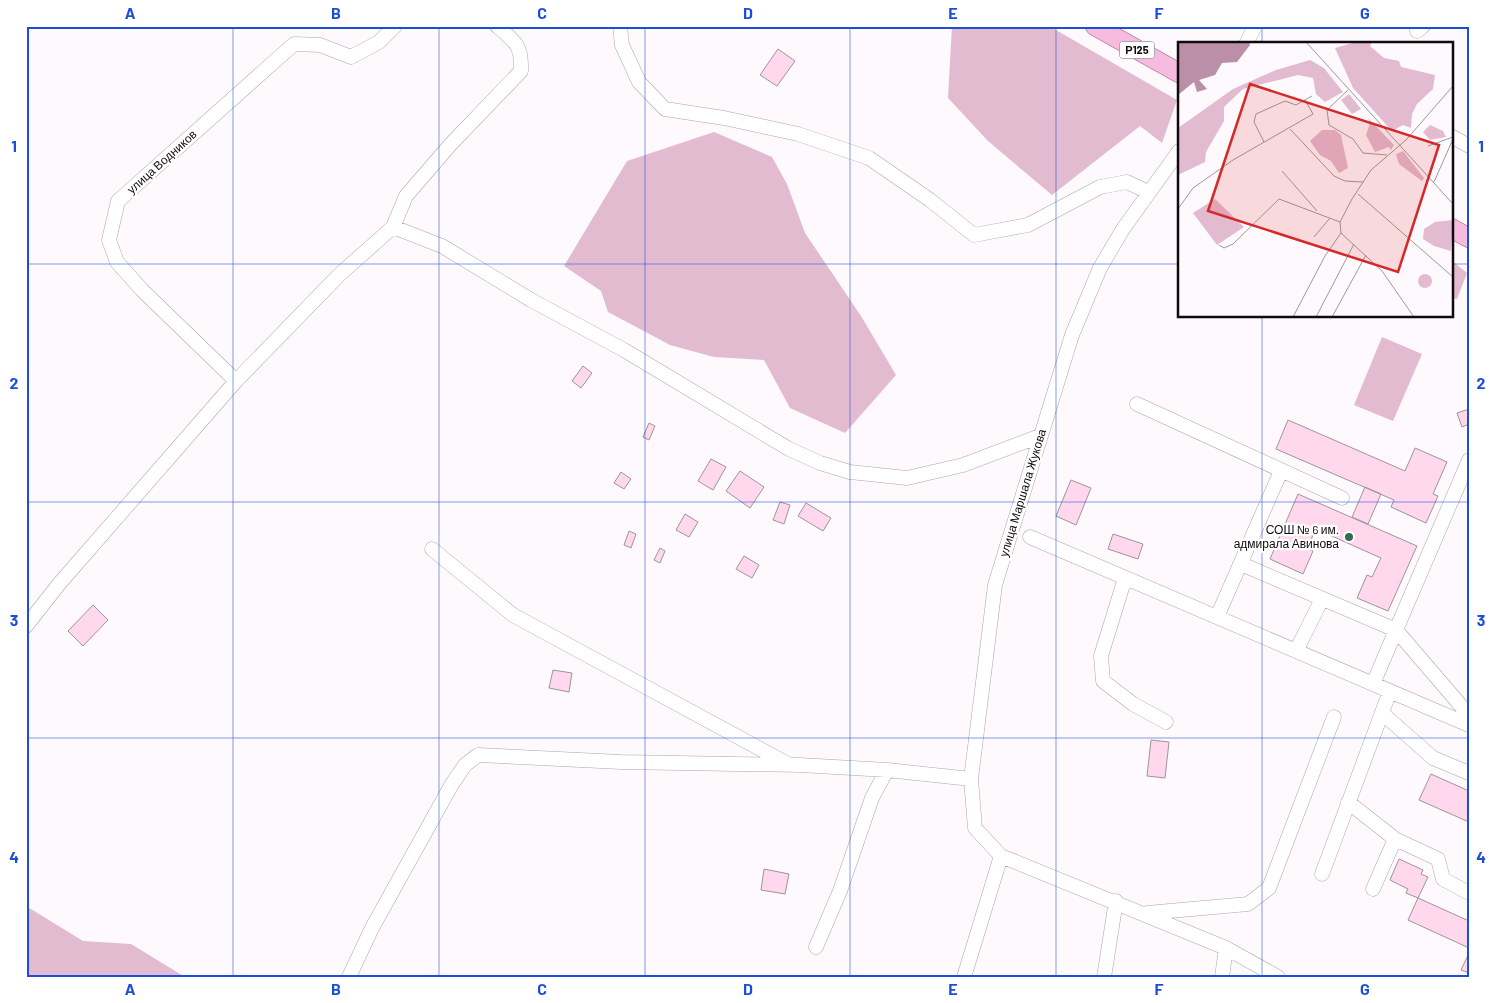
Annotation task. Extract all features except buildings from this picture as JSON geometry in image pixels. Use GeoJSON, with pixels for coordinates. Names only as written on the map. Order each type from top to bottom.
{"type":"FeatureCollection","features":[{"type":"Feature","properties":{"kind":"main road","name":"Р125"},"geometry":{"type":"LineString","coordinates":[[1095,26],[1178,72]]}},
{"type":"Feature","properties":{"kind":"main road"},"geometry":{"type":"LineString","coordinates":[[1452,229],[1469,238]]}},
{"type":"Feature","properties":{"kind":"street","name":"улица Водников"},"geometry":{"type":"LineString","coordinates":[[236,381],[142,290],[117,262],[109,240],[118,202],[294,44],[320,44],[351,56],[379,42],[395,26]]}},
{"type":"Feature","properties":{"kind":"street"},"geometry":{"type":"LineString","coordinates":[[26,626],[59,584],[236,381],[339,275],[393,227],[406,196],[450,145],[521,71],[522,53],[510,37],[497,26]]}},
{"type":"Feature","properties":{"kind":"street"},"geometry":{"type":"LineString","coordinates":[[620,26],[622,45],[639,82],[665,109],[724,118],[798,134],[869,158],[930,200],[974,235],[1028,225],[1100,187],[1127,182],[1148,192]]}},
{"type":"Feature","properties":{"kind":"street"},"geometry":{"type":"LineString","coordinates":[[1452,137],[1469,146]]}},
{"type":"Feature","properties":{"kind":"street","name":"улица Маршала Жукова"},"geometry":{"type":"LineString","coordinates":[[1001,856],[975,828],[971,779],[996,585],[1072,335],[1100,268],[1148,192],[1178,153]]}},
{"type":"Feature","properties":{"kind":"street"},"geometry":{"type":"LineString","coordinates":[[393,227],[442,246],[531,300],[624,350],[789,448],[820,463],[850,472],[907,478],[963,465],[1040,436]]}},
{"type":"Feature","properties":{"kind":"street"},"geometry":{"type":"LineString","coordinates":[[1137,404],[1342,498]]}},
{"type":"Feature","properties":{"kind":"street"},"geometry":{"type":"LineString","coordinates":[[1373,684],[1469,460]]}},
{"type":"Feature","properties":{"kind":"street"},"geometry":{"type":"LineString","coordinates":[[1217,617],[1281,471]]}},
{"type":"Feature","properties":{"kind":"street"},"geometry":{"type":"LineString","coordinates":[[1030,537],[1469,725]]}},
{"type":"Feature","properties":{"kind":"street"},"geometry":{"type":"LineString","coordinates":[[432,550],[512,615],[791,765]]}},
{"type":"Feature","properties":{"kind":"street"},"geometry":{"type":"LineString","coordinates":[[1241,564],[1396,630],[1462,707],[1469,725]]}},
{"type":"Feature","properties":{"kind":"street"},"geometry":{"type":"LineString","coordinates":[[1125,578],[1102,656],[1103,681],[1133,704],[1166,722]]}},
{"type":"Feature","properties":{"kind":"street"},"geometry":{"type":"LineString","coordinates":[[1296,651],[1322,598]]}},
{"type":"Feature","properties":{"kind":"street"},"geometry":{"type":"LineString","coordinates":[[1322,874],[1390,691]]}},
{"type":"Feature","properties":{"kind":"street"},"geometry":{"type":"LineString","coordinates":[[1382,713],[1433,758],[1469,773]]}},
{"type":"Feature","properties":{"kind":"street"},"geometry":{"type":"LineString","coordinates":[[1144,913],[1248,904],[1269,888],[1334,717]]}},
{"type":"Feature","properties":{"kind":"street"},"geometry":{"type":"LineString","coordinates":[[349,977],[372,928],[452,784],[465,765],[478,755],[621,762],[791,765],[887,770],[971,779]]}},
{"type":"Feature","properties":{"kind":"street"},"geometry":{"type":"LineString","coordinates":[[816,947],[840,891],[872,798],[887,770]]}},
{"type":"Feature","properties":{"kind":"street"},"geometry":{"type":"LineString","coordinates":[[1348,802],[1395,839],[1438,859],[1442,879],[1469,892]]}},
{"type":"Feature","properties":{"kind":"street"},"geometry":{"type":"LineString","coordinates":[[1373,889],[1395,839]]}},
{"type":"Feature","properties":{"kind":"street"},"geometry":{"type":"LineString","coordinates":[[964,977],[1001,856],[1116,901],[1226,948],[1278,977]]}},
{"type":"Feature","properties":{"kind":"street"},"geometry":{"type":"LineString","coordinates":[[1104,977],[1116,901]]}},
{"type":"Feature","properties":{"kind":"street"},"geometry":{"type":"LineString","coordinates":[[1222,977],[1226,948]]}},
{"type":"Feature","properties":{"kind":"shaded area"},"geometry":{"type":"Polygon","coordinates":[[[952,26],[1049,26],[1177,100],[1162,143],[1140,126],[1052,195],[988,141],[948,98],[952,26]]]}},
{"type":"Feature","properties":{"kind":"shaded area"},"geometry":{"type":"Polygon","coordinates":[[[714,132],[772,157],[787,184],[805,233],[861,316],[896,375],[845,433],[790,408],[764,360],[714,357],[670,345],[608,312],[601,291],[564,266],[627,161],[714,132]]]}},
{"type":"Feature","properties":{"kind":"shaded area"},"geometry":{"type":"Polygon","coordinates":[[[1452,261],[1467,273],[1457,299],[1452,298],[1452,261]]]}},
{"type":"Feature","properties":{"kind":"shaded area"},"geometry":{"type":"Polygon","coordinates":[[[1382,337],[1422,354],[1393,421],[1354,405],[1382,337]]]}},
{"type":"Feature","properties":{"kind":"shaded area"},"geometry":{"type":"Polygon","coordinates":[[[26,906],[83,941],[131,944],[185,977],[26,977],[26,906]]]}},
{"type":"Feature","properties":{"kind":"place","name":"СОШ № 6 им. адмирала Авинова"},"geometry":{"type":"Point","coordinates":[1349,537]}}]}
